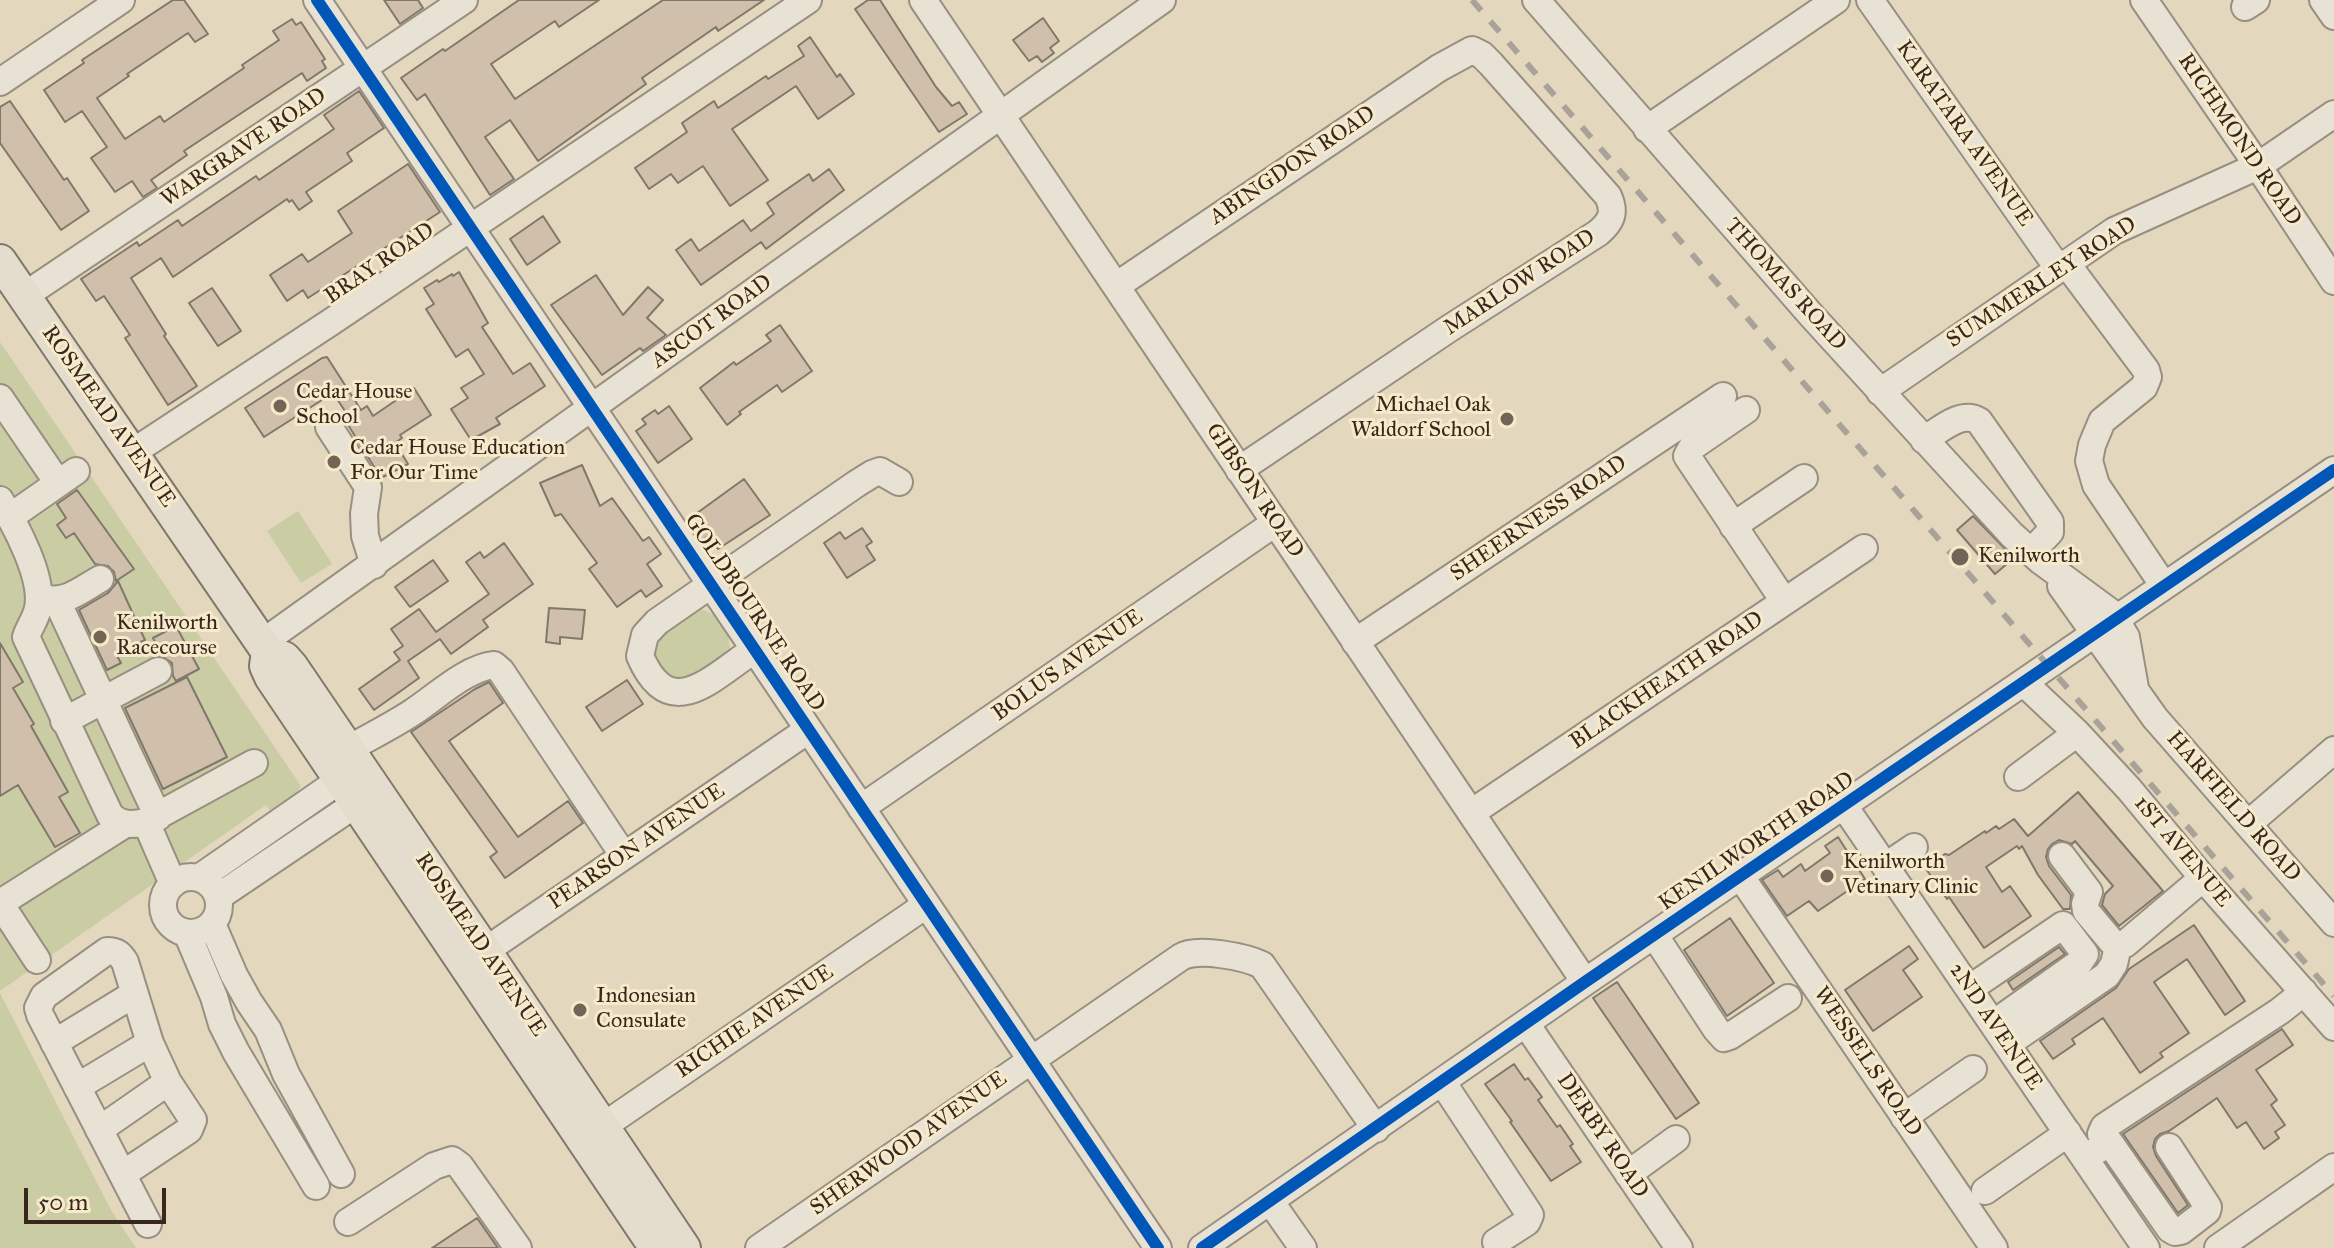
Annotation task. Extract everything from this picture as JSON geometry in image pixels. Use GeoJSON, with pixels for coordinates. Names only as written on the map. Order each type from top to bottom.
{"type":"FeatureCollection","features":[{"type":"Feature","properties":{"kind":"main road","name":"ROSMEAD AVENUE"},"geometry":{"type":"LineString","coordinates":[[0,261],[265,648],[266,666],[271,677],[356,779],[593,1133],[684,1248]]}},
{"type":"Feature","properties":{"kind":"main road","name":"ROSMEAD AVENUE"},"geometry":{"type":"LineString","coordinates":[[593,1133],[656,1248]]}},
{"type":"Feature","properties":{"kind":"street"},"geometry":{"type":"LineString","coordinates":[[0,82],[121,0]]}},
{"type":"Feature","properties":{"kind":"street","name":"GOLDBOURNE ROAD"},"geometry":{"type":"LineString","coordinates":[[317,0],[1158,1248]]}},
{"type":"Feature","properties":{"kind":"street","name":"WARGRAVE ROAD"},"geometry":{"type":"LineString","coordinates":[[24,296],[464,0]]}},
{"type":"Feature","properties":{"kind":"street","name":"BRAY ROAD"},"geometry":{"type":"LineString","coordinates":[[133,452],[808,0]]}},
{"type":"Feature","properties":{"kind":"street","name":"GIBSON ROAD"},"geometry":{"type":"LineString","coordinates":[[923,0],[1585,982]]}},
{"type":"Feature","properties":{"kind":"street","name":"ASCOT ROAD"},"geometry":{"type":"LineString","coordinates":[[265,648],[374,565],[1162,0]]}},
{"type":"Feature","properties":{"kind":"street","name":"THOMAS ROAD"},"geometry":{"type":"LineString","coordinates":[[1536,0],[1880,392],[2012,535],[2106,627]]}},
{"type":"Feature","properties":{"kind":"street"},"geometry":{"type":"LineString","coordinates":[[1647,129],[1836,0]]}},
{"type":"Feature","properties":{"kind":"street","name":"KARATARA AVENUE"},"geometry":{"type":"LineString","coordinates":[[1870,0],[2062,266],[2146,370],[2148,377],[2144,387],[2102,421],[2089,461],[2096,485],[2164,586]]}},
{"type":"Feature","properties":{"kind":"street","name":"RICHMOND ROAD"},"geometry":{"type":"LineString","coordinates":[[2144,0],[2334,281]]}},
{"type":"Feature","properties":{"kind":"street"},"geometry":{"type":"LineString","coordinates":[[2323,0],[2334,16]]}},
{"type":"Feature","properties":{"kind":"street","name":"ABINGDON ROAD"},"geometry":{"type":"LineString","coordinates":[[1116,286],[1439,68],[1472,50]]}},
{"type":"Feature","properties":{"kind":"street","name":"MARLOW ROAD"},"geometry":{"type":"LineString","coordinates":[[1239,470],[1608,225],[1613,206],[1608,196],[1491,64],[1472,50]]}},
{"type":"Feature","properties":{"kind":"street","name":"SUMMERLEY ROAD"},"geometry":{"type":"LineString","coordinates":[[1880,392],[2114,231],[2258,166],[2334,114]]}},
{"type":"Feature","properties":{"kind":"street","name":"SHEERNESS ROAD"},"geometry":{"type":"LineString","coordinates":[[1355,642],[1723,396]]}},
{"type":"Feature","properties":{"kind":"street"},"geometry":{"type":"LineString","coordinates":[[0,398],[67,477],[5,508],[48,598],[103,701],[143,821],[173,884]]}},
{"type":"Feature","properties":{"kind":"street"},"geometry":{"type":"LineString","coordinates":[[1746,410],[1692,447],[1687,456],[1784,601]]}},
{"type":"Feature","properties":{"kind":"street"},"geometry":{"type":"LineString","coordinates":[[1924,440],[1962,417],[1972,416],[1979,421],[2050,522],[2050,532],[2036,557]]}},
{"type":"Feature","properties":{"kind":"street"},"geometry":{"type":"LineString","coordinates":[[329,427],[368,487],[365,536],[374,565]]}},
{"type":"Feature","properties":{"kind":"street","name":"KENILWORTH ROAD"},"geometry":{"type":"LineString","coordinates":[[1202,1248],[2334,470]]}},
{"type":"Feature","properties":{"kind":"street"},"geometry":{"type":"LineString","coordinates":[[754,650],[693,690],[681,694],[656,683],[640,656],[645,635],[657,622],[738,564],[872,474],[880,471],[899,482]]}},
{"type":"Feature","properties":{"kind":"street"},"geometry":{"type":"LineString","coordinates":[[1733,526],[1804,478]]}},
{"type":"Feature","properties":{"kind":"street","name":"BOLUS AVENUE"},"geometry":{"type":"LineString","coordinates":[[861,808],[1275,523]]}},
{"type":"Feature","properties":{"kind":"street","name":"BLACKHEATH ROAD"},"geometry":{"type":"LineString","coordinates":[[1471,813],[1864,548]]}},
{"type":"Feature","properties":{"kind":"street"},"geometry":{"type":"LineString","coordinates":[[100,579],[48,598],[36,614],[26,637],[106,809],[114,820],[143,821]]}},
{"type":"Feature","properties":{"kind":"street","name":"HARFIELD ROAD"},"geometry":{"type":"LineString","coordinates":[[2106,627],[2126,637],[2135,688],[2155,718],[2332,915]]}},
{"type":"Feature","properties":{"kind":"street"},"geometry":{"type":"LineString","coordinates":[[218,897],[356,779],[411,714],[480,667],[494,665],[501,671],[624,856]]}},
{"type":"Feature","properties":{"kind":"street"},"geometry":{"type":"LineString","coordinates":[[64,721],[158,671]]}},
{"type":"Feature","properties":{"kind":"street","name":"1ST AVENUE"},"geometry":{"type":"LineString","coordinates":[[2024,683],[2077,733],[2129,789],[2334,1027]]}},
{"type":"Feature","properties":{"kind":"street","name":"PEARSON AVENUE"},"geometry":{"type":"LineString","coordinates":[[476,958],[808,730]]}},
{"type":"Feature","properties":{"kind":"street"},"geometry":{"type":"LineString","coordinates":[[2018,777],[2077,733]]}},
{"type":"Feature","properties":{"kind":"street"},"geometry":{"type":"LineString","coordinates":[[2248,824],[2334,750]]}},
{"type":"Feature","properties":{"kind":"street"},"geometry":{"type":"LineString","coordinates":[[37,960],[5,911],[5,900],[143,821],[254,763]]}},
{"type":"Feature","properties":{"kind":"street"},"geometry":{"type":"LineString","coordinates":[[199,878],[207,882],[218,897],[219,911],[205,930],[187,933],[171,925],[163,909],[167,891],[173,884],[181,879],[199,878],[356,779]]}},
{"type":"Feature","properties":{"kind":"street","name":"2ND AVENUE"},"geometry":{"type":"LineString","coordinates":[[1844,806],[2146,1248]]}},
{"type":"Feature","properties":{"kind":"street"},"geometry":{"type":"LineString","coordinates":[[1886,866],[1914,847]]}},
{"type":"Feature","properties":{"kind":"street"},"geometry":{"type":"LineString","coordinates":[[2062,856],[2089,892],[2086,911],[2118,946]]}},
{"type":"Feature","properties":{"kind":"street","name":"WESSELS ROAD"},"geometry":{"type":"LineString","coordinates":[[1741,877],[1994,1248]]}},
{"type":"Feature","properties":{"kind":"street"},"geometry":{"type":"LineString","coordinates":[[2118,946],[2125,944],[2203,878]]}},
{"type":"Feature","properties":{"kind":"street","name":"RICHIE AVENUE"},"geometry":{"type":"LineString","coordinates":[[593,1133],[926,905]]}},
{"type":"Feature","properties":{"kind":"street"},"geometry":{"type":"LineString","coordinates":[[212,924],[234,975],[268,1030],[286,1074],[341,1174]]}},
{"type":"Feature","properties":{"kind":"street"},"geometry":{"type":"LineString","coordinates":[[1969,989],[2063,925],[2085,954],[2084,959],[2000,1034]]}},
{"type":"Feature","properties":{"kind":"street"},"geometry":{"type":"LineString","coordinates":[[187,933],[236,1052],[316,1186]]}},
{"type":"Feature","properties":{"kind":"street"},"geometry":{"type":"LineString","coordinates":[[1655,936],[1724,1038],[1788,998]]}},
{"type":"Feature","properties":{"kind":"street"},"geometry":{"type":"LineString","coordinates":[[2000,1034],[2107,975],[2114,964],[2118,946]]}},
{"type":"Feature","properties":{"kind":"street"},"geometry":{"type":"LineString","coordinates":[[123,1174],[192,1125],[190,1114],[168,1082],[150,1043],[125,962],[121,954],[107,951],[44,996],[39,1003],[40,1015],[148,1224]]}},
{"type":"Feature","properties":{"kind":"street","name":"SHERWOOD AVENUE"},"geometry":{"type":"LineString","coordinates":[[759,1248],[1186,953],[1199,952],[1255,962],[1266,970],[1376,1129]]}},
{"type":"Feature","properties":{"kind":"street"},"geometry":{"type":"LineString","coordinates":[[2169,1147],[2208,1207],[2181,1231],[2175,1232],[2111,1144],[2107,1143],[2101,1134],[2104,1127],[2304,992]]}},
{"type":"Feature","properties":{"kind":"street"},"geometry":{"type":"LineString","coordinates":[[54,1043],[134,994]]}},
{"type":"Feature","properties":{"kind":"street","name":"DERBY ROAD"},"geometry":{"type":"LineString","coordinates":[[1526,1024],[1679,1248]]}},
{"type":"Feature","properties":{"kind":"street"},"geometry":{"type":"LineString","coordinates":[[77,1087],[150,1043]]}},
{"type":"Feature","properties":{"kind":"street"},"geometry":{"type":"LineString","coordinates":[[1904,1117],[1973,1069]]}},
{"type":"Feature","properties":{"kind":"street"},"geometry":{"type":"LineString","coordinates":[[99,1130],[168,1082]]}},
{"type":"Feature","properties":{"kind":"street"},"geometry":{"type":"LineString","coordinates":[[1443,1083],[1530,1215],[1527,1222],[1496,1242]]}},
{"type":"Feature","properties":{"kind":"street"},"geometry":{"type":"LineString","coordinates":[[1985,1191],[2068,1133]]}},
{"type":"Feature","properties":{"kind":"street"},"geometry":{"type":"LineString","coordinates":[[1628,1174],[1676,1139]]}},
{"type":"Feature","properties":{"kind":"street"},"geometry":{"type":"LineString","coordinates":[[2085,1158],[2107,1143]]}},
{"type":"Feature","properties":{"kind":"street"},"geometry":{"type":"LineString","coordinates":[[348,1222],[434,1166],[452,1160],[460,1166],[518,1248]]}},
{"type":"Feature","properties":{"kind":"street"},"geometry":{"type":"LineString","coordinates":[[2218,1248],[2334,1167]]}},
{"type":"Feature","properties":{"kind":"street"},"geometry":{"type":"LineString","coordinates":[[1270,1201],[1303,1248]]}},
{"type":"Feature","properties":{"kind":"green space","name":"Kenilworth Racecourse"},"geometry":{"type":"Polygon","coordinates":[[[0,342],[301,786],[293,798],[271,812],[266,805],[0,991],[0,342]]]}},
{"type":"Feature","properties":{"kind":"green space"},"geometry":{"type":"Polygon","coordinates":[[[298,511],[332,564],[301,583],[267,531],[298,511]]]}},
{"type":"Feature","properties":{"kind":"green space"},"geometry":{"type":"Polygon","coordinates":[[[701,609],[724,624],[730,652],[683,683],[666,677],[651,655],[654,640],[701,609]]]}},
{"type":"Feature","properties":{"kind":"green space"},"geometry":{"type":"Polygon","coordinates":[[[0,993],[111,1210],[136,1248],[0,1248],[0,993]]]}},
{"type":"Feature","properties":{"kind":"building"},"geometry":{"type":"Polygon","coordinates":[[[173,0],[184,0],[208,34],[195,42],[188,33],[97,98],[125,139],[160,116],[164,122],[244,68],[242,65],[279,40],[273,31],[292,19],[296,25],[301,22],[325,59],[322,61],[326,68],[307,81],[302,73],[184,151],[187,155],[151,180],[157,188],[143,197],[132,181],[115,192],[91,158],[107,147],[82,111],[65,122],[44,90],[84,63],[82,60],[173,0]]]}},
{"type":"Feature","properties":{"kind":"building"},"geometry":{"type":"Polygon","coordinates":[[[384,0],[418,0],[423,8],[400,24],[384,0]]]}},
{"type":"Feature","properties":{"kind":"building"},"geometry":{"type":"Polygon","coordinates":[[[519,0],[599,0],[559,27],[555,21],[491,64],[515,99],[663,0],[764,0],[718,31],[716,27],[642,78],[646,84],[538,161],[510,120],[485,137],[514,179],[490,195],[425,94],[417,100],[401,78],[519,0]]]}},
{"type":"Feature","properties":{"kind":"building"},"geometry":{"type":"Polygon","coordinates":[[[868,0],[880,0],[936,87],[952,106],[959,102],[967,114],[939,132],[855,9],[868,0]]]}},
{"type":"Feature","properties":{"kind":"building"},"geometry":{"type":"Polygon","coordinates":[[[1043,18],[1059,41],[1050,48],[1054,53],[1042,62],[1037,56],[1029,61],[1013,40],[1043,18]]]}},
{"type":"Feature","properties":{"kind":"building"},"geometry":{"type":"Polygon","coordinates":[[[810,37],[837,77],[840,74],[854,94],[818,119],[796,86],[732,129],[768,180],[730,206],[703,166],[678,183],[671,174],[649,189],[635,168],[687,132],[682,123],[714,101],[718,108],[766,76],[768,79],[804,56],[798,46],[810,37]]]}},
{"type":"Feature","properties":{"kind":"building"},"geometry":{"type":"Polygon","coordinates":[[[359,91],[384,128],[347,153],[352,161],[306,192],[312,201],[299,210],[292,200],[289,202],[287,199],[173,277],[161,258],[131,278],[197,386],[168,405],[125,338],[130,335],[104,296],[96,301],[81,279],[137,242],[139,246],[178,220],[182,226],[256,176],[259,180],[334,129],[324,115],[359,91]]]}},
{"type":"Feature","properties":{"kind":"building"},"geometry":{"type":"Polygon","coordinates":[[[10,101],[89,211],[61,230],[0,143],[0,107],[10,101]]]}},
{"type":"Feature","properties":{"kind":"building"},"geometry":{"type":"Polygon","coordinates":[[[408,164],[440,212],[308,298],[303,290],[287,301],[270,275],[302,254],[308,262],[352,233],[338,211],[408,164]]]}},
{"type":"Feature","properties":{"kind":"building"},"geometry":{"type":"Polygon","coordinates":[[[829,169],[844,190],[766,249],[761,242],[701,285],[676,250],[691,239],[699,251],[743,220],[751,231],[774,214],[767,203],[809,174],[813,181],[829,169]]]}},
{"type":"Feature","properties":{"kind":"building"},"geometry":{"type":"Polygon","coordinates":[[[543,216],[560,242],[527,265],[510,239],[543,216]]]}},
{"type":"Feature","properties":{"kind":"building"},"geometry":{"type":"Polygon","coordinates":[[[459,272],[488,323],[482,327],[513,374],[530,363],[545,386],[496,418],[500,424],[471,440],[451,409],[468,398],[461,388],[484,374],[468,349],[456,357],[426,309],[434,304],[424,288],[459,272]]]}},
{"type":"Feature","properties":{"kind":"building"},"geometry":{"type":"Polygon","coordinates":[[[596,275],[623,315],[648,287],[663,300],[647,318],[666,335],[643,351],[640,348],[602,375],[551,305],[596,275]]]}},
{"type":"Feature","properties":{"kind":"building"},"geometry":{"type":"Polygon","coordinates":[[[212,288],[241,331],[218,346],[189,303],[212,288]]]}},
{"type":"Feature","properties":{"kind":"building"},"geometry":{"type":"Polygon","coordinates":[[[780,325],[812,371],[782,392],[777,385],[739,412],[741,414],[727,425],[700,388],[734,362],[736,365],[771,341],[766,335],[780,325]]]}},
{"type":"Feature","properties":{"kind":"building"},"geometry":{"type":"Polygon","coordinates":[[[327,357],[361,410],[367,406],[373,416],[414,388],[431,415],[400,435],[402,438],[395,443],[408,464],[381,478],[345,420],[349,417],[333,393],[264,437],[245,408],[327,357]]]}},
{"type":"Feature","properties":{"kind":"building"},"geometry":{"type":"Polygon","coordinates":[[[669,406],[692,439],[658,463],[636,431],[646,424],[642,419],[655,410],[658,414],[669,406]]]}},
{"type":"Feature","properties":{"kind":"building"},"geometry":{"type":"Polygon","coordinates":[[[582,465],[600,506],[612,498],[643,541],[649,537],[661,554],[647,564],[662,586],[646,597],[641,590],[617,607],[589,569],[597,563],[561,514],[555,516],[540,483],[582,465]]]}},
{"type":"Feature","properties":{"kind":"building"},"geometry":{"type":"Polygon","coordinates":[[[744,479],[770,515],[718,549],[708,536],[701,541],[691,526],[698,522],[693,516],[744,479]]]}},
{"type":"Feature","properties":{"kind":"building"},"geometry":{"type":"Polygon","coordinates":[[[77,490],[134,569],[116,581],[114,572],[108,566],[95,564],[74,533],[66,538],[57,525],[66,518],[57,504],[77,490]]]}},
{"type":"Feature","properties":{"kind":"building"},"geometry":{"type":"Polygon","coordinates":[[[1973,516],[2014,558],[1995,574],[1957,530],[1973,516]]]}},
{"type":"Feature","properties":{"kind":"building"},"geometry":{"type":"Polygon","coordinates":[[[862,528],[872,542],[866,546],[875,560],[847,578],[824,543],[840,532],[845,539],[862,528]]]}},
{"type":"Feature","properties":{"kind":"building"},"geometry":{"type":"Polygon","coordinates":[[[504,543],[533,584],[483,620],[488,627],[451,654],[440,639],[408,661],[419,678],[374,710],[359,689],[400,660],[394,652],[403,646],[391,629],[419,609],[436,632],[489,594],[466,562],[480,552],[484,558],[504,543]]]}},
{"type":"Feature","properties":{"kind":"building"},"geometry":{"type":"Polygon","coordinates":[[[433,560],[448,581],[410,607],[395,587],[433,560]]]}},
{"type":"Feature","properties":{"kind":"building"},"geometry":{"type":"Polygon","coordinates":[[[118,581],[145,640],[116,654],[121,663],[107,670],[79,610],[108,593],[118,581]]]}},
{"type":"Feature","properties":{"kind":"building"},"geometry":{"type":"Polygon","coordinates":[[[549,608],[585,610],[582,639],[560,637],[560,644],[546,642],[549,608]]]}},
{"type":"Feature","properties":{"kind":"building"},"geometry":{"type":"Polygon","coordinates":[[[176,626],[199,669],[176,681],[172,663],[162,656],[153,638],[176,626]]]}},
{"type":"Feature","properties":{"kind":"building"},"geometry":{"type":"Polygon","coordinates":[[[0,643],[23,682],[13,688],[68,792],[59,797],[80,833],[55,847],[18,785],[0,796],[0,643]]]}},
{"type":"Feature","properties":{"kind":"building"},"geometry":{"type":"Polygon","coordinates":[[[187,677],[227,757],[163,789],[125,708],[187,677]]]}},
{"type":"Feature","properties":{"kind":"building"},"geometry":{"type":"Polygon","coordinates":[[[627,680],[643,704],[602,731],[586,707],[627,680]]]}},
{"type":"Feature","properties":{"kind":"building"},"geometry":{"type":"Polygon","coordinates":[[[489,682],[503,703],[449,741],[518,837],[568,801],[583,823],[505,878],[490,857],[497,852],[411,732],[489,682]]]}},
{"type":"Feature","properties":{"kind":"building"},"geometry":{"type":"Polygon","coordinates":[[[2078,792],[2163,891],[2119,926],[2102,905],[2105,894],[2113,886],[2075,841],[2072,844],[2059,840],[2048,849],[2046,857],[2049,866],[2071,895],[2070,909],[2063,909],[2038,875],[2022,846],[2019,849],[2017,846],[1986,867],[2002,892],[2010,886],[2031,916],[1984,948],[1926,869],[1927,866],[1985,831],[1996,826],[1999,829],[2014,819],[2028,836],[2078,792]]]}},
{"type":"Feature","properties":{"kind":"building","name":"Kenilworth Vetinary Clinic"},"geometry":{"type":"Polygon","coordinates":[[[1838,837],[1865,879],[1818,911],[1809,901],[1787,916],[1762,880],[1778,870],[1783,877],[1801,864],[1805,871],[1830,853],[1825,846],[1838,837]]]}},
{"type":"Feature","properties":{"kind":"building"},"geometry":{"type":"Polygon","coordinates":[[[1730,918],[1774,983],[1727,1016],[1684,950],[1730,918]]]}},
{"type":"Feature","properties":{"kind":"building"},"geometry":{"type":"Polygon","coordinates":[[[2194,925],[2245,1001],[2225,1015],[2187,959],[2154,982],[2189,1033],[2160,1053],[2163,1057],[2140,1073],[2103,1018],[2072,1039],[2075,1044],[2053,1059],[2040,1041],[2116,988],[2129,969],[2194,925]]]}},
{"type":"Feature","properties":{"kind":"building"},"geometry":{"type":"Polygon","coordinates":[[[1909,946],[1918,959],[1903,970],[1922,997],[1873,1031],[1845,990],[1909,946]]]}},
{"type":"Feature","properties":{"kind":"building"},"geometry":{"type":"Polygon","coordinates":[[[2059,947],[2065,954],[2013,990],[2008,982],[2059,947]]]}},
{"type":"Feature","properties":{"kind":"building"},"geometry":{"type":"Polygon","coordinates":[[[1617,982],[1699,1103],[1676,1119],[1593,998],[1617,982]]]}},
{"type":"Feature","properties":{"kind":"building"},"geometry":{"type":"Polygon","coordinates":[[[2282,1029],[2293,1045],[2256,1070],[2277,1100],[2271,1105],[2285,1125],[2275,1132],[2279,1138],[2264,1149],[2246,1122],[2237,1128],[2217,1098],[2155,1139],[2153,1147],[2156,1156],[2188,1205],[2178,1213],[2123,1134],[2282,1029]]]}},
{"type":"Feature","properties":{"kind":"building"},"geometry":{"type":"Polygon","coordinates":[[[1514,1064],[1542,1097],[1538,1100],[1557,1127],[1560,1125],[1581,1162],[1551,1181],[1485,1084],[1514,1064]]]}},
{"type":"Feature","properties":{"kind":"building"},"geometry":{"type":"Polygon","coordinates":[[[477,1218],[498,1248],[432,1248],[477,1218]]]}},
{"type":"Feature","properties":{"kind":"railway"},"geometry":{"type":"LineString","coordinates":[[1472,0],[2334,996]]}},
{"type":"Feature","properties":{"kind":"cycle path"},"geometry":{"type":"LineString","coordinates":[[317,0],[1158,1248]]}},
{"type":"Feature","properties":{"kind":"cycle path"},"geometry":{"type":"LineString","coordinates":[[1202,1248],[2334,470]]}},
{"type":"Feature","properties":{"kind":"place","name":"Cedar House School"},"geometry":{"type":"Point","coordinates":[280,406]}},
{"type":"Feature","properties":{"kind":"place","name":"Michael Oak Waldorf School"},"geometry":{"type":"Point","coordinates":[1507,419]}},
{"type":"Feature","properties":{"kind":"place","name":"Cedar House Education For Our Time"},"geometry":{"type":"Point","coordinates":[334,462]}},
{"type":"Feature","properties":{"kind":"place","name":"Kenilworth"},"geometry":{"type":"Point","coordinates":[1960,557]}},
{"type":"Feature","properties":{"kind":"place","name":"Kenilworth Racecourse"},"geometry":{"type":"Point","coordinates":[100,637]}},
{"type":"Feature","properties":{"kind":"place","name":"Kenilworth Vetinary Clinic"},"geometry":{"type":"Point","coordinates":[1827,876]}},
{"type":"Feature","properties":{"kind":"place","name":"Indonesian Consulate"},"geometry":{"type":"Point","coordinates":[580,1010]}}]}
